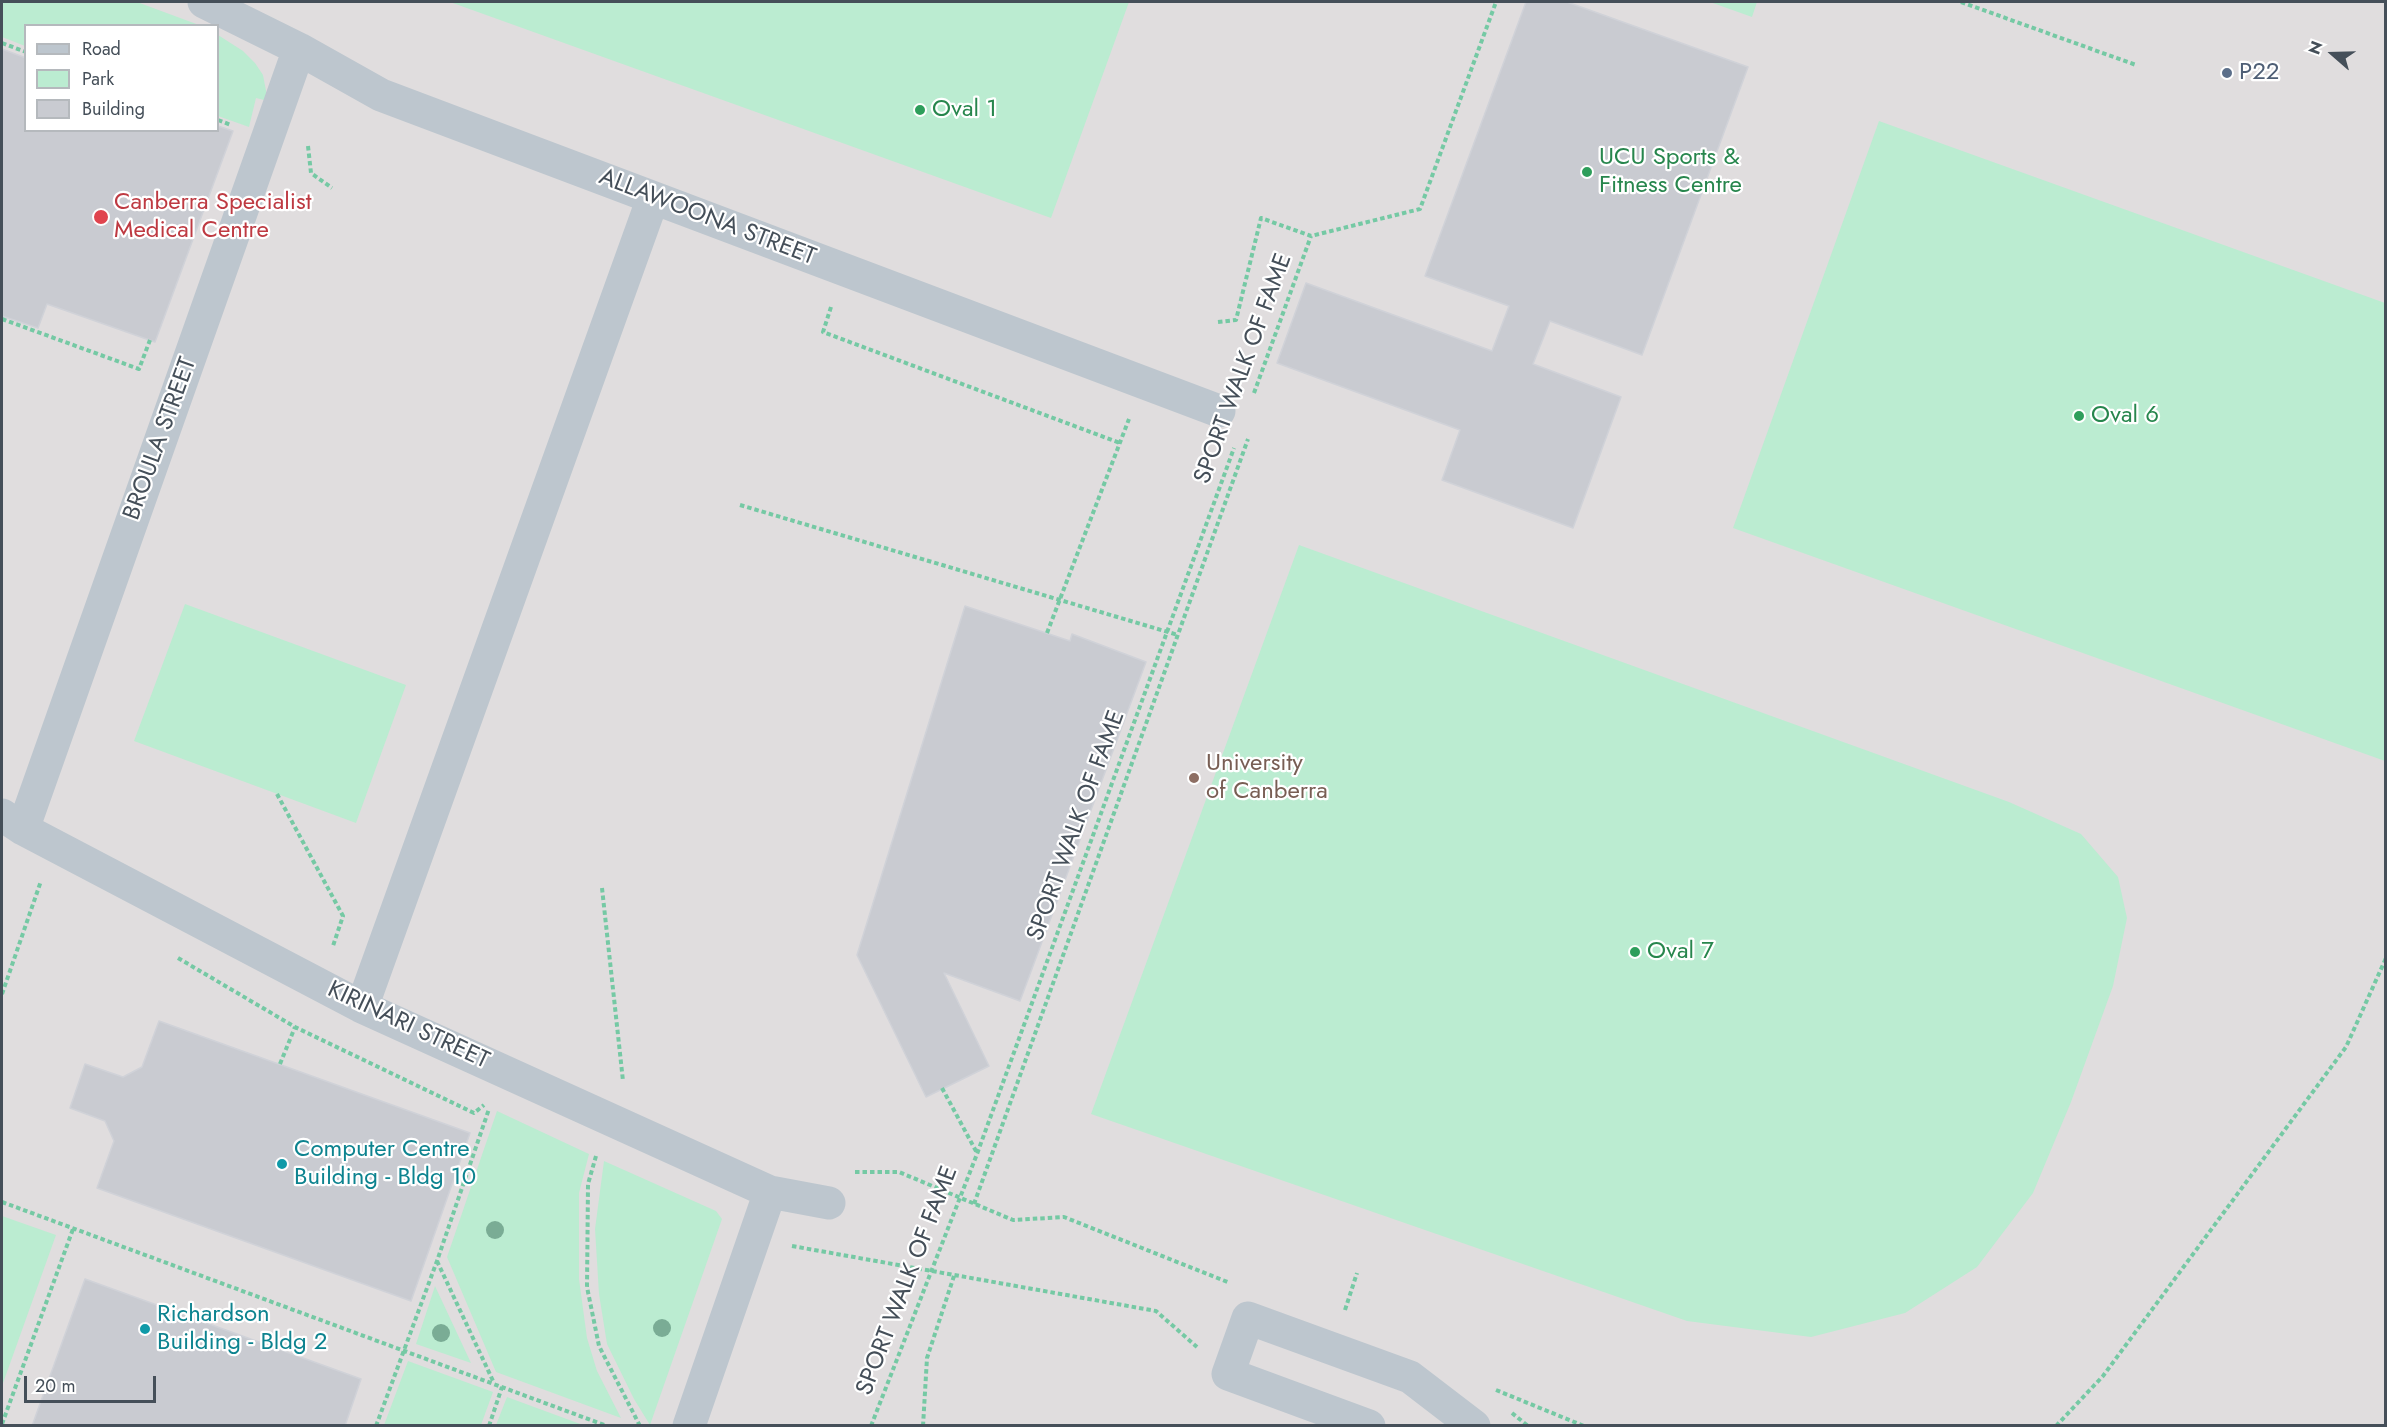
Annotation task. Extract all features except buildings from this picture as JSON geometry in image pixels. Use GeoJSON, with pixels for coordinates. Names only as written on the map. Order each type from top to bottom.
{"type":"FeatureCollection","features":[{"type":"Feature","properties":{"kind":"street","name":"ALLAWOONA STREET"},"geometry":{"type":"LineString","coordinates":[[204,2],[381,95],[1143,382],[1235,408]]}},
{"type":"Feature","properties":{"kind":"street","name":"BROULA STREET"},"geometry":{"type":"LineString","coordinates":[[12,822],[299,50]]}},
{"type":"Feature","properties":{"kind":"street"},"geometry":{"type":"LineString","coordinates":[[362,1007],[654,198]]}},
{"type":"Feature","properties":{"kind":"street","name":"KIRINARI STREET"},"geometry":{"type":"LineString","coordinates":[[12,822],[362,1007],[770,1192],[829,1203]]}},
{"type":"Feature","properties":{"kind":"street"},"geometry":{"type":"LineString","coordinates":[[689,1425],[770,1192]]}},
{"type":"Feature","properties":{"kind":"street"},"geometry":{"type":"LineString","coordinates":[[1369,1425],[1228,1374],[1248,1318],[1410,1377],[1474,1425]]}},
{"type":"Feature","properties":{"kind":"path"},"geometry":{"type":"LineString","coordinates":[[1218,322],[1236,320],[1261,218],[1311,236],[1420,209],[1496,2]]}},
{"type":"Feature","properties":{"kind":"path"},"geometry":{"type":"LineString","coordinates":[[1961,2],[2136,65]]}},
{"type":"Feature","properties":{"kind":"path"},"geometry":{"type":"LineString","coordinates":[[2,43],[24,51]]}},
{"type":"Feature","properties":{"kind":"path","name":"SPORT WALK OF FAME"},"geometry":{"type":"LineString","coordinates":[[1235,408],[1311,236]]}},
{"type":"Feature","properties":{"kind":"path"},"geometry":{"type":"LineString","coordinates":[[833,302],[824,332],[1120,443]]}},
{"type":"Feature","properties":{"kind":"path"},"geometry":{"type":"LineString","coordinates":[[2,319],[139,369],[150,340]]}},
{"type":"Feature","properties":{"kind":"path"},"geometry":{"type":"LineString","coordinates":[[1047,633],[1143,382]]}},
{"type":"Feature","properties":{"kind":"path"},"geometry":{"type":"LineString","coordinates":[[851,1172],[899,1172],[974,1204],[1250,435]]}},
{"type":"Feature","properties":{"kind":"path","name":"SPORT WALK OF FAME"},"geometry":{"type":"LineString","coordinates":[[871,1425],[977,1154],[1238,438]]}},
{"type":"Feature","properties":{"kind":"path"},"geometry":{"type":"LineString","coordinates":[[740,505],[1178,635]]}},
{"type":"Feature","properties":{"kind":"path"},"geometry":{"type":"LineString","coordinates":[[277,794],[343,916],[331,950],[374,972]]}},
{"type":"Feature","properties":{"kind":"path"},"geometry":{"type":"LineString","coordinates":[[2,994],[42,879]]}},
{"type":"Feature","properties":{"kind":"path"},"geometry":{"type":"LineString","coordinates":[[602,888],[624,1085],[613,1080]]}},
{"type":"Feature","properties":{"kind":"path"},"geometry":{"type":"LineString","coordinates":[[2056,1425],[2103,1376],[2346,1047],[2385,958]]}},
{"type":"Feature","properties":{"kind":"path"},"geometry":{"type":"LineString","coordinates":[[280,1064],[295,1027]]}},
{"type":"Feature","properties":{"kind":"path"},"geometry":{"type":"LineString","coordinates":[[942,1088],[977,1154]]}},
{"type":"Feature","properties":{"kind":"path"},"geometry":{"type":"LineString","coordinates":[[376,1425],[437,1261],[490,1108]]}},
{"type":"Feature","properties":{"kind":"path"},"geometry":{"type":"LineString","coordinates":[[599,1147],[588,1184],[588,1287],[598,1346],[640,1425]]}},
{"type":"Feature","properties":{"kind":"path"},"geometry":{"type":"LineString","coordinates":[[2,1202],[607,1425]]}},
{"type":"Feature","properties":{"kind":"path"},"geometry":{"type":"LineString","coordinates":[[2,1424],[73,1229]]}},
{"type":"Feature","properties":{"kind":"path"},"geometry":{"type":"LineString","coordinates":[[785,1244],[1155,1311],[1228,1374]]}},
{"type":"Feature","properties":{"kind":"path"},"geometry":{"type":"LineString","coordinates":[[437,1261],[494,1384]]}},
{"type":"Feature","properties":{"kind":"path"},"geometry":{"type":"LineString","coordinates":[[1343,1316],[1357,1273]]}},
{"type":"Feature","properties":{"kind":"path"},"geometry":{"type":"LineString","coordinates":[[923,1425],[927,1358],[954,1276]]}},
{"type":"Feature","properties":{"kind":"path"},"geometry":{"type":"LineString","coordinates":[[489,1425],[502,1387]]}},
{"type":"Feature","properties":{"kind":"shaded area","name":"University of Canberra"},"geometry":{"type":"Polygon","coordinates":[[[2,2],[2385,2],[2385,1425],[2,1425],[2,2]]]}},
{"type":"Feature","properties":{"kind":"green space"},"geometry":{"type":"Polygon","coordinates":[[[2,2],[137,2],[196,24],[24,24],[24,46],[2,37],[2,2]]]}},
{"type":"Feature","properties":{"kind":"green space","name":"Oval 1"},"geometry":{"type":"Polygon","coordinates":[[[450,2],[1129,2],[1051,218],[450,2]]]}},
{"type":"Feature","properties":{"kind":"green space"},"geometry":{"type":"Polygon","coordinates":[[[1710,2],[1757,2],[1752,17],[1710,2]]]}},
{"type":"Feature","properties":{"kind":"green space"},"geometry":{"type":"Polygon","coordinates":[[[219,36],[243,51],[263,75],[268,101],[256,98],[249,127],[219,116],[219,36]]]}},
{"type":"Feature","properties":{"kind":"green space","name":"Oval 6"},"geometry":{"type":"Polygon","coordinates":[[[1879,121],[2385,303],[2385,761],[1733,528],[1879,121]]]}},
{"type":"Feature","properties":{"kind":"green space","name":"Oval 7"},"geometry":{"type":"Polygon","coordinates":[[[1299,545],[2009,802],[2081,834],[2118,877],[2127,918],[2113,986],[2071,1102],[2033,1193],[1977,1267],[1905,1313],[1811,1337],[1687,1321],[1091,1114],[1299,545]]]}},
{"type":"Feature","properties":{"kind":"green space"},"geometry":{"type":"Polygon","coordinates":[[[185,604],[406,685],[356,823],[134,741],[185,604]]]}},
{"type":"Feature","properties":{"kind":"green space"},"geometry":{"type":"Polygon","coordinates":[[[497,1111],[589,1154],[579,1193],[579,1279],[587,1338],[597,1371],[621,1418],[496,1372],[447,1257],[497,1111]]]}},
{"type":"Feature","properties":{"kind":"green space"},"geometry":{"type":"Polygon","coordinates":[[[604,1161],[716,1211],[722,1219],[650,1425],[634,1399],[607,1344],[599,1294],[595,1229],[604,1161]]]}},
{"type":"Feature","properties":{"kind":"green space"},"geometry":{"type":"Polygon","coordinates":[[[2,1216],[56,1235],[2,1386],[2,1216]]]}},
{"type":"Feature","properties":{"kind":"green space"},"geometry":{"type":"Polygon","coordinates":[[[435,1286],[471,1363],[416,1344],[435,1286]]]}},
{"type":"Feature","properties":{"kind":"green space"},"geometry":{"type":"Polygon","coordinates":[[[408,1361],[493,1392],[481,1425],[384,1425],[408,1361]]]}},
{"type":"Feature","properties":{"kind":"green space"},"geometry":{"type":"Polygon","coordinates":[[[507,1397],[583,1425],[496,1425],[507,1397]]]}},
{"type":"Feature","properties":{"kind":"place","name":"P22"},"geometry":{"type":"Point","coordinates":[2227,73]}},
{"type":"Feature","properties":{"kind":"place","name":"Oval 1"},"geometry":{"type":"Point","coordinates":[920,110]}},
{"type":"Feature","properties":{"kind":"place","name":"UCU Sports & Fitness Centre"},"geometry":{"type":"Point","coordinates":[1587,172]}},
{"type":"Feature","properties":{"kind":"place","name":"Canberra Specialist Medical Centre"},"geometry":{"type":"Point","coordinates":[101,217]}},
{"type":"Feature","properties":{"kind":"place","name":"Oval 6"},"geometry":{"type":"Point","coordinates":[2079,416]}},
{"type":"Feature","properties":{"kind":"place","name":"University of Canberra"},"geometry":{"type":"Point","coordinates":[1194,778]}},
{"type":"Feature","properties":{"kind":"place","name":"Oval 7"},"geometry":{"type":"Point","coordinates":[1635,952]}},
{"type":"Feature","properties":{"kind":"place","name":"Computer Centre Building - Bldg 10"},"geometry":{"type":"Point","coordinates":[282,1164]}},
{"type":"Feature","properties":{"kind":"place","name":"Richardson Building - Bldg 2"},"geometry":{"type":"Point","coordinates":[145,1329]}}]}
